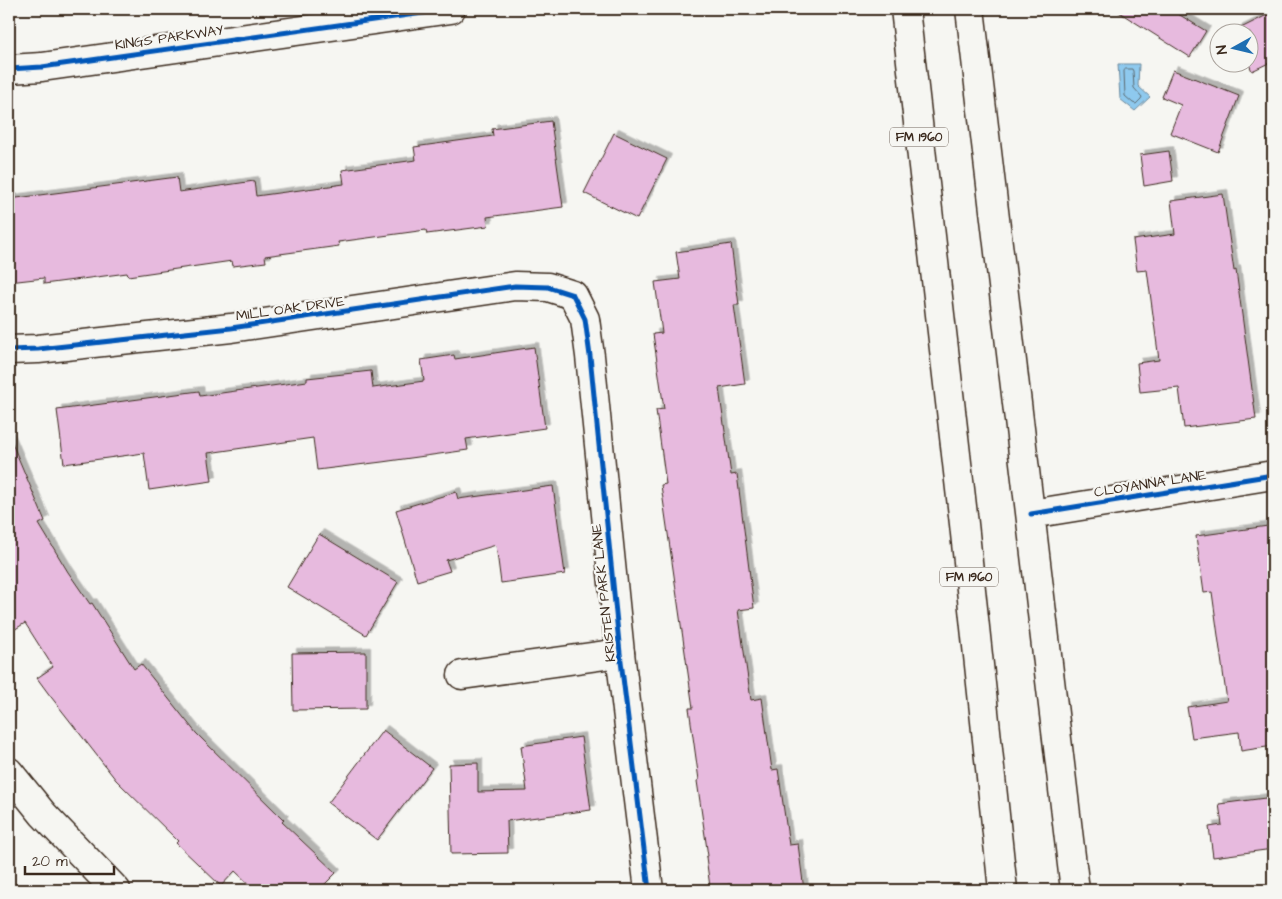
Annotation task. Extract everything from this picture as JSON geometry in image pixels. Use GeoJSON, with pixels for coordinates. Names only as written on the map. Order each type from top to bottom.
{"type":"FeatureCollection","features":[{"type":"Feature","properties":{"kind":"street","name":"FM 1960"},"geometry":{"type":"LineString","coordinates":[[904,9],[964,524],[1002,890]]}},
{"type":"Feature","properties":{"kind":"street"},"geometry":{"type":"LineString","coordinates":[[970,9],[1075,890]]}},
{"type":"Feature","properties":{"kind":"street","name":"KINGS PARKWAY"},"geometry":{"type":"LineString","coordinates":[[9,69],[42,67],[438,10]]}},
{"type":"Feature","properties":{"kind":"street","name":"MILL OAK DRIVE"},"geometry":{"type":"LineString","coordinates":[[9,350],[38,349],[232,328],[515,286],[548,287],[573,295]]}},
{"type":"Feature","properties":{"kind":"street","name":"KRISTEN PARK LANE"},"geometry":{"type":"LineString","coordinates":[[573,295],[585,319],[590,356],[620,653],[649,890]]}},
{"type":"Feature","properties":{"kind":"street","name":"CLOYANNA LANE"},"geometry":{"type":"LineString","coordinates":[[1031,514],[1273,475]]}},
{"type":"Feature","properties":{"kind":"street"},"geometry":{"type":"LineString","coordinates":[[462,675],[620,653]]}},
{"type":"Feature","properties":{"kind":"street"},"geometry":{"type":"LineString","coordinates":[[9,772],[44,814],[116,890]]}},
{"type":"Feature","properties":{"kind":"water"},"geometry":{"type":"Polygon","coordinates":[[[1118,64],[1139,64],[1138,86],[1150,97],[1135,111],[1120,99],[1118,64]]]}},
{"type":"Feature","properties":{"kind":"building"},"geometry":{"type":"Polygon","coordinates":[[[1114,9],[1170,9],[1206,31],[1190,57],[1114,9]]]}},
{"type":"Feature","properties":{"kind":"building"},"geometry":{"type":"Polygon","coordinates":[[[1273,12],[1273,61],[1260,67],[1260,22],[1253,22],[1273,12]]]}},
{"type":"Feature","properties":{"kind":"building"},"geometry":{"type":"Polygon","coordinates":[[[1173,70],[1239,96],[1218,152],[1170,133],[1181,105],[1162,97],[1173,70]]]}},
{"type":"Feature","properties":{"kind":"building"},"geometry":{"type":"Polygon","coordinates":[[[551,121],[563,207],[487,217],[488,226],[427,234],[426,230],[338,242],[339,246],[265,256],[266,262],[233,266],[232,261],[128,276],[127,273],[44,284],[44,278],[9,282],[9,199],[177,177],[179,192],[254,181],[256,196],[344,184],[342,170],[416,160],[414,147],[493,136],[492,129],[551,121]]]}},
{"type":"Feature","properties":{"kind":"building"},"geometry":{"type":"Polygon","coordinates":[[[614,133],[667,159],[637,219],[584,193],[614,133]]]}},
{"type":"Feature","properties":{"kind":"building"},"geometry":{"type":"Polygon","coordinates":[[[1169,151],[1173,181],[1144,186],[1140,155],[1169,151]]]}},
{"type":"Feature","properties":{"kind":"building"},"geometry":{"type":"Polygon","coordinates":[[[1223,194],[1234,271],[1236,270],[1256,419],[1184,428],[1179,388],[1140,392],[1137,363],[1159,360],[1147,270],[1137,271],[1133,240],[1175,234],[1171,201],[1223,194]]]}},
{"type":"Feature","properties":{"kind":"building"},"geometry":{"type":"Polygon","coordinates":[[[731,244],[739,305],[734,305],[745,384],[719,388],[731,475],[737,474],[754,608],[738,610],[751,700],[762,698],[772,770],[778,769],[789,845],[798,844],[804,890],[731,890],[730,884],[710,887],[706,857],[708,856],[689,708],[693,708],[661,485],[666,484],[656,410],[664,409],[653,334],[662,333],[655,282],[680,279],[676,252],[731,244]]]}},
{"type":"Feature","properties":{"kind":"building"},"geometry":{"type":"Polygon","coordinates":[[[534,347],[545,428],[466,439],[468,450],[317,470],[313,438],[208,453],[212,481],[149,490],[144,453],[64,464],[57,410],[199,391],[200,396],[307,381],[307,378],[371,371],[373,388],[424,381],[421,360],[454,355],[455,359],[534,347]]]}},
{"type":"Feature","properties":{"kind":"building"},"geometry":{"type":"Polygon","coordinates":[[[9,436],[45,521],[39,524],[68,572],[90,604],[92,603],[134,669],[141,664],[196,733],[284,820],[282,822],[336,873],[319,890],[255,890],[235,871],[221,886],[176,843],[178,841],[116,780],[37,678],[53,667],[25,623],[9,633],[9,436]]]}},
{"type":"Feature","properties":{"kind":"building"},"geometry":{"type":"Polygon","coordinates":[[[553,486],[565,574],[501,583],[496,545],[446,560],[450,571],[417,581],[396,510],[456,492],[458,499],[553,486]]]}},
{"type":"Feature","properties":{"kind":"building"},"geometry":{"type":"Polygon","coordinates":[[[1268,526],[1273,565],[1273,746],[1241,751],[1239,732],[1192,738],[1187,707],[1227,701],[1212,592],[1204,593],[1196,536],[1268,526]]]}},
{"type":"Feature","properties":{"kind":"building"},"geometry":{"type":"Polygon","coordinates":[[[319,534],[398,582],[366,635],[287,587],[319,534]]]}},
{"type":"Feature","properties":{"kind":"building"},"geometry":{"type":"Polygon","coordinates":[[[366,652],[366,709],[293,710],[292,653],[366,652]]]}},
{"type":"Feature","properties":{"kind":"building"},"geometry":{"type":"Polygon","coordinates":[[[383,730],[432,768],[377,840],[328,803],[383,730]]]}},
{"type":"Feature","properties":{"kind":"building"},"geometry":{"type":"Polygon","coordinates":[[[581,737],[591,810],[507,821],[508,853],[451,854],[449,764],[478,763],[478,792],[527,791],[521,746],[581,737]]]}},
{"type":"Feature","properties":{"kind":"building"},"geometry":{"type":"Polygon","coordinates":[[[1273,797],[1273,849],[1213,857],[1209,827],[1222,825],[1219,804],[1273,797]]]}},
{"type":"Feature","properties":{"kind":"cycle path"},"geometry":{"type":"LineString","coordinates":[[9,69],[42,67],[451,9]]}},
{"type":"Feature","properties":{"kind":"cycle path"},"geometry":{"type":"LineString","coordinates":[[9,350],[38,349],[231,328],[515,286],[548,287],[573,295],[585,319],[590,356],[620,653],[649,890]]}},
{"type":"Feature","properties":{"kind":"cycle path"},"geometry":{"type":"LineString","coordinates":[[1031,514],[1273,475]]}}]}
